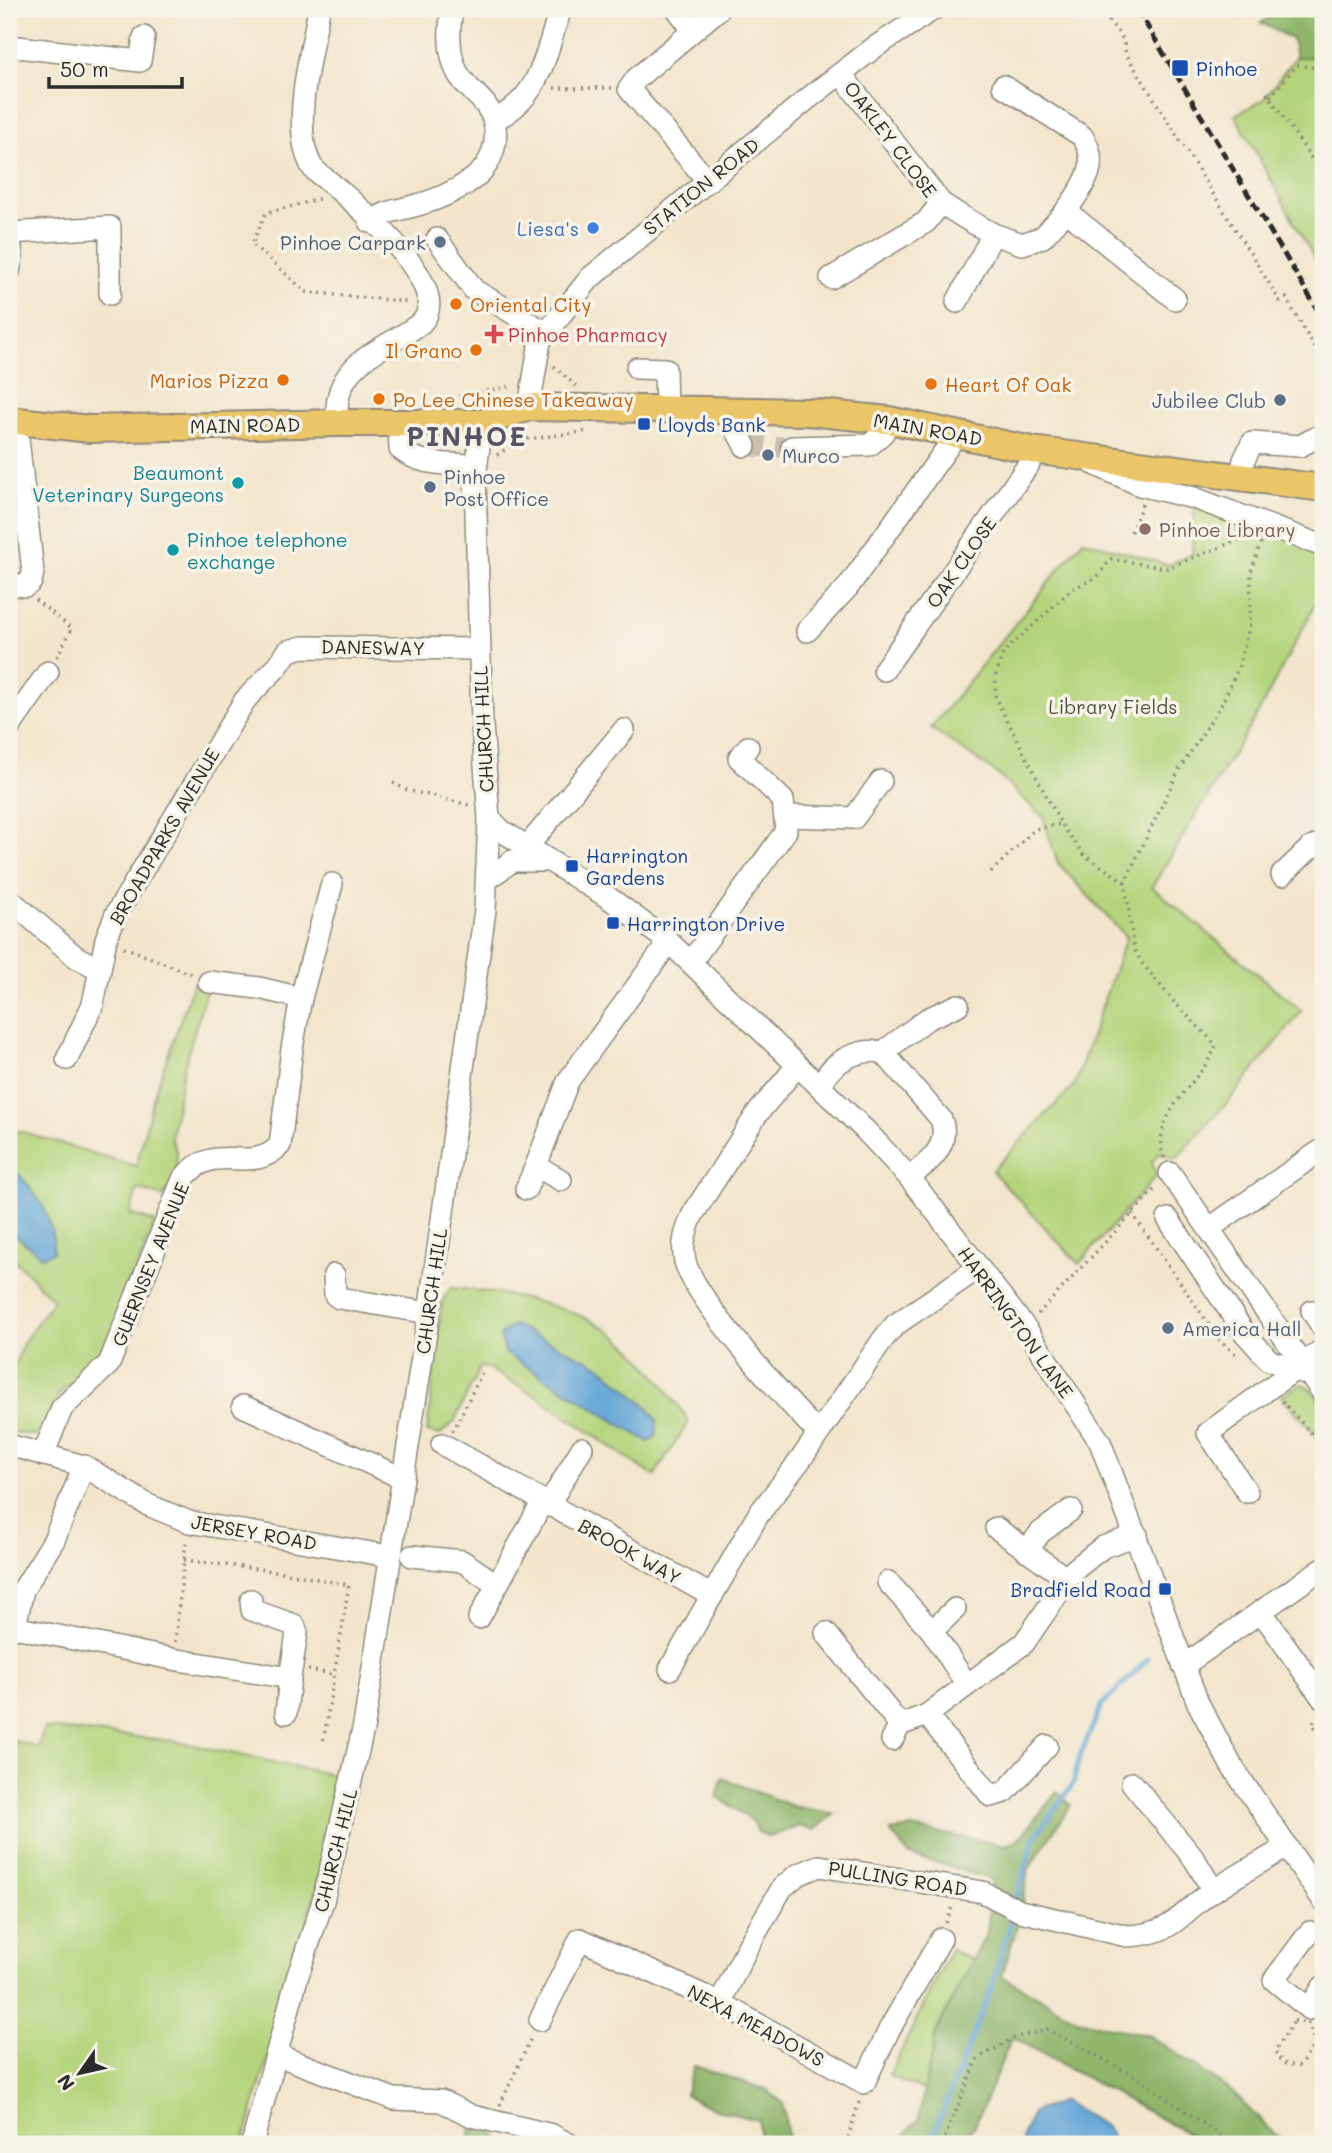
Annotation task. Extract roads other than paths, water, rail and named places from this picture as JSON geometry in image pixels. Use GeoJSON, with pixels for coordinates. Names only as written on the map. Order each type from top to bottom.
{"type":"FeatureCollection","features":[{"type":"Feature","properties":{"kind":"main road","name":"MAIN ROAD"},"geometry":{"type":"LineString","coordinates":[[13,421],[90,429],[338,423],[482,423],[529,407],[808,412],[889,420],[1032,450],[1323,488]]}},
{"type":"Feature","properties":{"kind":"street"},"geometry":{"type":"LineString","coordinates":[[319,9],[306,89],[304,142],[310,164],[394,242],[412,264],[430,304],[428,316],[421,323],[349,370],[339,394],[338,423]]}},
{"type":"Feature","properties":{"kind":"street"},"geometry":{"type":"LineString","coordinates":[[370,222],[388,211],[432,200],[474,178],[492,155],[496,143],[494,120],[456,70],[449,34],[452,9]]}},
{"type":"Feature","properties":{"kind":"street"},"geometry":{"type":"LineString","coordinates":[[494,120],[523,102],[535,85],[561,9]]}},
{"type":"Feature","properties":{"kind":"street"},"geometry":{"type":"LineString","coordinates":[[677,9],[693,30]]}},
{"type":"Feature","properties":{"kind":"street"},"geometry":{"type":"LineString","coordinates":[[708,181],[629,89],[719,9]]}},
{"type":"Feature","properties":{"kind":"street","name":"STATION ROAD"},"geometry":{"type":"LineString","coordinates":[[529,407],[537,348],[545,332],[590,278],[841,74],[934,9]]}},
{"type":"Feature","properties":{"kind":"street"},"geometry":{"type":"LineString","coordinates":[[9,46],[140,61],[144,37]]}},
{"type":"Feature","properties":{"kind":"street","name":"OAKLEY CLOSE"},"geometry":{"type":"LineString","coordinates":[[841,74],[941,204],[993,234],[1015,243],[1030,243],[1050,231],[1066,211],[1088,179],[1092,158],[1083,136],[1016,87]]}},
{"type":"Feature","properties":{"kind":"street","name":"OAKLEY CLOSE"},"geometry":{"type":"LineString","coordinates":[[831,278],[926,222],[941,204]]}},
{"type":"Feature","properties":{"kind":"street"},"geometry":{"type":"LineString","coordinates":[[1066,211],[1175,299]]}},
{"type":"Feature","properties":{"kind":"street"},"geometry":{"type":"LineString","coordinates":[[9,271],[12,257],[9,232],[110,227],[110,294]]}},
{"type":"Feature","properties":{"kind":"street"},"geometry":{"type":"LineString","coordinates":[[957,302],[993,234]]}},
{"type":"Feature","properties":{"kind":"street"},"geometry":{"type":"LineString","coordinates":[[437,239],[474,290],[545,332]]}},
{"type":"Feature","properties":{"kind":"street"},"geometry":{"type":"LineString","coordinates":[[637,368],[665,369],[666,408]]}},
{"type":"Feature","properties":{"kind":"street"},"geometry":{"type":"LineString","coordinates":[[733,409],[732,422],[745,446]]}},
{"type":"Feature","properties":{"kind":"street"},"geometry":{"type":"LineString","coordinates":[[792,447],[870,444],[883,433],[889,420]]}},
{"type":"Feature","properties":{"kind":"street"},"geometry":{"type":"LineString","coordinates":[[13,421],[33,572],[31,582],[18,585]]}},
{"type":"Feature","properties":{"kind":"street"},"geometry":{"type":"LineString","coordinates":[[399,423],[400,449],[411,458],[433,463],[476,465]]}},
{"type":"Feature","properties":{"kind":"street","name":"CHURCH HILL"},"geometry":{"type":"LineString","coordinates":[[252,2144],[323,1901],[364,1726],[429,1313],[489,878],[479,649],[476,465],[482,423]]}},
{"type":"Feature","properties":{"kind":"street"},"geometry":{"type":"LineString","coordinates":[[807,631],[848,587],[957,433]]}},
{"type":"Feature","properties":{"kind":"street"},"geometry":{"type":"LineString","coordinates":[[1240,478],[1252,443],[1300,446],[1323,434]]}},
{"type":"Feature","properties":{"kind":"street","name":"OAK CLOSE"},"geometry":{"type":"LineString","coordinates":[[884,670],[1029,464],[1032,450]]}},
{"type":"Feature","properties":{"kind":"street"},"geometry":{"type":"LineString","coordinates":[[1076,456],[1147,487],[1194,498],[1323,546]]}},
{"type":"Feature","properties":{"kind":"street","name":"DANESWAY"},"geometry":{"type":"LineString","coordinates":[[277,667],[288,651],[303,647],[479,649]]}},
{"type":"Feature","properties":{"kind":"street","name":"BROADPARKS AVENUE"},"geometry":{"type":"LineString","coordinates":[[67,1059],[93,1004],[106,939],[116,915],[245,700],[277,667]]}},
{"type":"Feature","properties":{"kind":"street"},"geometry":{"type":"LineString","coordinates":[[9,728],[48,672]]}},
{"type":"Feature","properties":{"kind":"street"},"geometry":{"type":"LineString","coordinates":[[527,847],[624,730]]}},
{"type":"Feature","properties":{"kind":"street"},"geometry":{"type":"LineString","coordinates":[[691,962],[784,836],[787,816],[779,794],[739,758],[748,747]]}},
{"type":"Feature","properties":{"kind":"street"},"geometry":{"type":"LineString","coordinates":[[787,816],[854,818],[881,781]]}},
{"type":"Feature","properties":{"kind":"street","name":"HARRINGTON LANE"},"geometry":{"type":"LineString","coordinates":[[488,812],[502,831],[609,898],[669,942],[691,962],[821,1087],[909,1177],[977,1269],[1027,1330],[1100,1442],[1198,1703],[1231,1765],[1287,1847],[1315,1869],[1323,1900]]}},
{"type":"Feature","properties":{"kind":"street"},"geometry":{"type":"LineString","coordinates":[[1282,875],[1309,849],[1323,842]]}},
{"type":"Feature","properties":{"kind":"street"},"geometry":{"type":"LineString","coordinates":[[489,878],[512,861],[550,861]]}},
{"type":"Feature","properties":{"kind":"street","name":"GUERNSEY AVENUE"},"geometry":{"type":"LineString","coordinates":[[43,1455],[62,1408],[109,1364],[156,1242],[183,1180],[191,1169],[204,1160],[266,1157],[280,1145],[301,998],[332,884]]}},
{"type":"Feature","properties":{"kind":"street"},"geometry":{"type":"LineString","coordinates":[[9,899],[76,957],[100,969]]}},
{"type":"Feature","properties":{"kind":"street"},"geometry":{"type":"LineString","coordinates":[[526,1189],[568,1081],[669,942]]}},
{"type":"Feature","properties":{"kind":"street"},"geometry":{"type":"LineString","coordinates":[[209,982],[259,988],[301,998]]}},
{"type":"Feature","properties":{"kind":"street"},"geometry":{"type":"LineString","coordinates":[[883,1052],[927,1019],[958,1004]]}},
{"type":"Feature","properties":{"kind":"street"},"geometry":{"type":"LineString","coordinates":[[821,1087],[826,1072],[836,1063],[874,1051],[883,1052],[941,1119],[944,1128],[942,1146],[909,1177]]}},
{"type":"Feature","properties":{"kind":"street"},"geometry":{"type":"LineString","coordinates":[[797,1066],[757,1114],[693,1214],[686,1230],[683,1250],[689,1274],[707,1300],[786,1400],[818,1433]]}},
{"type":"Feature","properties":{"kind":"street"},"geometry":{"type":"LineString","coordinates":[[1210,1228],[1323,1149]]}},
{"type":"Feature","properties":{"kind":"street"},"geometry":{"type":"LineString","coordinates":[[536,1166],[561,1180]]}},
{"type":"Feature","properties":{"kind":"street"},"geometry":{"type":"LineString","coordinates":[[1170,1173],[1210,1228],[1308,1376]]}},
{"type":"Feature","properties":{"kind":"street"},"geometry":{"type":"LineString","coordinates":[[1168,1219],[1244,1332],[1269,1360],[1308,1376]]}},
{"type":"Feature","properties":{"kind":"street"},"geometry":{"type":"LineString","coordinates":[[670,1669],[758,1515],[895,1325],[977,1269]]}},
{"type":"Feature","properties":{"kind":"street"},"geometry":{"type":"LineString","coordinates":[[334,1275],[335,1295],[339,1298],[429,1313]]}},
{"type":"Feature","properties":{"kind":"street"},"geometry":{"type":"LineString","coordinates":[[1247,1492],[1208,1433],[1272,1387],[1308,1376],[1323,1349]]}},
{"type":"Feature","properties":{"kind":"street"},"geometry":{"type":"LineString","coordinates":[[243,1406],[402,1478]]}},
{"type":"Feature","properties":{"kind":"street","name":"JERSEY ROAD"},"geometry":{"type":"LineString","coordinates":[[9,1445],[84,1466],[148,1505],[189,1522],[389,1556]]}},
{"type":"Feature","properties":{"kind":"street","name":"BROOK WAY"},"geometry":{"type":"LineString","coordinates":[[445,1445],[712,1597]]}},
{"type":"Feature","properties":{"kind":"street"},"geometry":{"type":"LineString","coordinates":[[478,1618],[496,1584],[582,1448]]}},
{"type":"Feature","properties":{"kind":"street"},"geometry":{"type":"LineString","coordinates":[[84,1466],[54,1540],[23,1590],[12,1626],[290,1678]]}},
{"type":"Feature","properties":{"kind":"street"},"geometry":{"type":"LineString","coordinates":[[1027,1551],[1040,1533],[1071,1510]]}},
{"type":"Feature","properties":{"kind":"street"},"geometry":{"type":"LineString","coordinates":[[996,1528],[1066,1578]]}},
{"type":"Feature","properties":{"kind":"street"},"geometry":{"type":"LineString","coordinates":[[826,1633],[896,1732],[927,1715],[1031,1637],[1066,1578],[1103,1547],[1137,1535]]}},
{"type":"Feature","properties":{"kind":"street"},"geometry":{"type":"LineString","coordinates":[[412,1556],[462,1561],[496,1584]]}},
{"type":"Feature","properties":{"kind":"street"},"geometry":{"type":"LineString","coordinates":[[1182,1666],[1323,1568]]}},
{"type":"Feature","properties":{"kind":"street"},"geometry":{"type":"LineString","coordinates":[[888,1582],[932,1631],[968,1685]]}},
{"type":"Feature","properties":{"kind":"street"},"geometry":{"type":"LineString","coordinates":[[251,1600],[252,1610],[294,1625],[297,1633],[286,1713]]}},
{"type":"Feature","properties":{"kind":"street"},"geometry":{"type":"LineString","coordinates":[[932,1631],[955,1609]]}},
{"type":"Feature","properties":{"kind":"street"},"geometry":{"type":"LineString","coordinates":[[1261,1611],[1323,1699]]}},
{"type":"Feature","properties":{"kind":"street"},"geometry":{"type":"LineString","coordinates":[[927,1715],[991,1796],[1004,1792],[1047,1746]]}},
{"type":"Feature","properties":{"kind":"street"},"geometry":{"type":"LineString","coordinates":[[1132,1783],[1195,1860],[1213,1890],[1287,1847]]}},
{"type":"Feature","properties":{"kind":"street","name":"PULLING ROAD"},"geometry":{"type":"LineString","coordinates":[[720,2003],[747,1948],[782,1888],[807,1868],[832,1866],[912,1881],[960,1886],[983,1892],[1012,1907],[1126,1936],[1156,1933],[1170,1927],[1213,1890]]}},
{"type":"Feature","properties":{"kind":"street"},"geometry":{"type":"LineString","coordinates":[[1310,1932],[1274,1980],[1309,2009],[1323,1987]]}},
{"type":"Feature","properties":{"kind":"street","name":"NEXA MEADOWS"},"geometry":{"type":"LineString","coordinates":[[540,2020],[580,1939],[720,2003],[864,2083],[889,2030],[940,1939]]}},
{"type":"Feature","properties":{"kind":"street"},"geometry":{"type":"LineString","coordinates":[[276,2055],[394,2099],[441,2101],[491,2122],[552,2135],[569,2144]]}},
{"type":"Feature","properties":{"kind":"water"},"geometry":{"type":"Polygon","coordinates":[[[9,1163],[34,1193],[47,1214],[53,1238],[53,1252],[42,1257],[9,1230],[9,1163]]]}},
{"type":"Feature","properties":{"kind":"water"},"geometry":{"type":"Polygon","coordinates":[[[514,1325],[600,1366],[647,1407],[657,1420],[657,1435],[649,1442],[505,1353],[500,1335],[514,1325]]]}},
{"type":"Feature","properties":{"kind":"water"},"geometry":{"type":"Polygon","coordinates":[[[1063,2101],[1106,2127],[1117,2144],[1023,2144],[1022,2137],[1033,2112],[1063,2101]]]}},
{"type":"Feature","properties":{"kind":"waterway"},"geometry":{"type":"LineString","coordinates":[[1015,1904],[1034,1838],[1073,1784],[1079,1758],[1102,1705],[1148,1659]]}},
{"type":"Feature","properties":{"kind":"waterway"},"geometry":{"type":"LineString","coordinates":[[930,2144],[993,1984],[1013,1914]]}},
{"type":"Feature","properties":{"kind":"tunnel"},"geometry":{"type":"LineString","coordinates":[[745,446],[792,447]]}},
{"type":"Feature","properties":{"kind":"railway"},"geometry":{"type":"LineString","coordinates":[[1137,9],[1323,319]]}},
{"type":"Feature","properties":{"kind":"place","name":"Pinhoe"},"geometry":{"type":"Point","coordinates":[1180,68]}},
{"type":"Feature","properties":{"kind":"place","name":"Liesa's"},"geometry":{"type":"Point","coordinates":[593,228]}},
{"type":"Feature","properties":{"kind":"place","name":"Pinhoe Carpark"},"geometry":{"type":"Point","coordinates":[440,242]}},
{"type":"Feature","properties":{"kind":"place","name":"Oriental City"},"geometry":{"type":"Point","coordinates":[456,304]}},
{"type":"Feature","properties":{"kind":"place","name":"Pinhoe Pharmacy"},"geometry":{"type":"Point","coordinates":[494,334]}},
{"type":"Feature","properties":{"kind":"place","name":"Il Grano"},"geometry":{"type":"Point","coordinates":[476,350]}},
{"type":"Feature","properties":{"kind":"place","name":"Marios Pizza"},"geometry":{"type":"Point","coordinates":[283,380]}},
{"type":"Feature","properties":{"kind":"place","name":"Heart Of Oak"},"geometry":{"type":"Point","coordinates":[931,384]}},
{"type":"Feature","properties":{"kind":"place","name":"Po Lee Chinese Takeaway"},"geometry":{"type":"Point","coordinates":[379,399]}},
{"type":"Feature","properties":{"kind":"place","name":"Jubilee Club"},"geometry":{"type":"Point","coordinates":[1280,400]}},
{"type":"Feature","properties":{"kind":"place","name":"Lloyds Bank"},"geometry":{"type":"Point","coordinates":[644,424]}},
{"type":"Feature","properties":{"kind":"place","name":"Murco"},"geometry":{"type":"Point","coordinates":[768,455]}},
{"type":"Feature","properties":{"kind":"place","name":"Beaumont Veterinary Surgeons"},"geometry":{"type":"Point","coordinates":[238,483]}},
{"type":"Feature","properties":{"kind":"place","name":"Pinhoe Post Office"},"geometry":{"type":"Point","coordinates":[430,487]}},
{"type":"Feature","properties":{"kind":"place","name":"Pinhoe Library"},"geometry":{"type":"Point","coordinates":[1145,529]}},
{"type":"Feature","properties":{"kind":"place","name":"Pinhoe telephone exchange"},"geometry":{"type":"Point","coordinates":[173,550]}},
{"type":"Feature","properties":{"kind":"place","name":"Harrington Gardens"},"geometry":{"type":"Point","coordinates":[572,866]}},
{"type":"Feature","properties":{"kind":"place","name":"Harrington Drive"},"geometry":{"type":"Point","coordinates":[613,923]}},
{"type":"Feature","properties":{"kind":"place","name":"America Hall"},"geometry":{"type":"Point","coordinates":[1168,1328]}},
{"type":"Feature","properties":{"kind":"place","name":"Bradfield Road"},"geometry":{"type":"Point","coordinates":[1165,1589]}},
{"type":"Feature","properties":{"kind":"district","name":"PINHOE"},"geometry":{"type":"Point","coordinates":[467,436]}},
{"type":"Feature","properties":{"kind":"park label","name":"Library Fields"},"geometry":{"type":"Point","coordinates":[1113,706]}}]}
